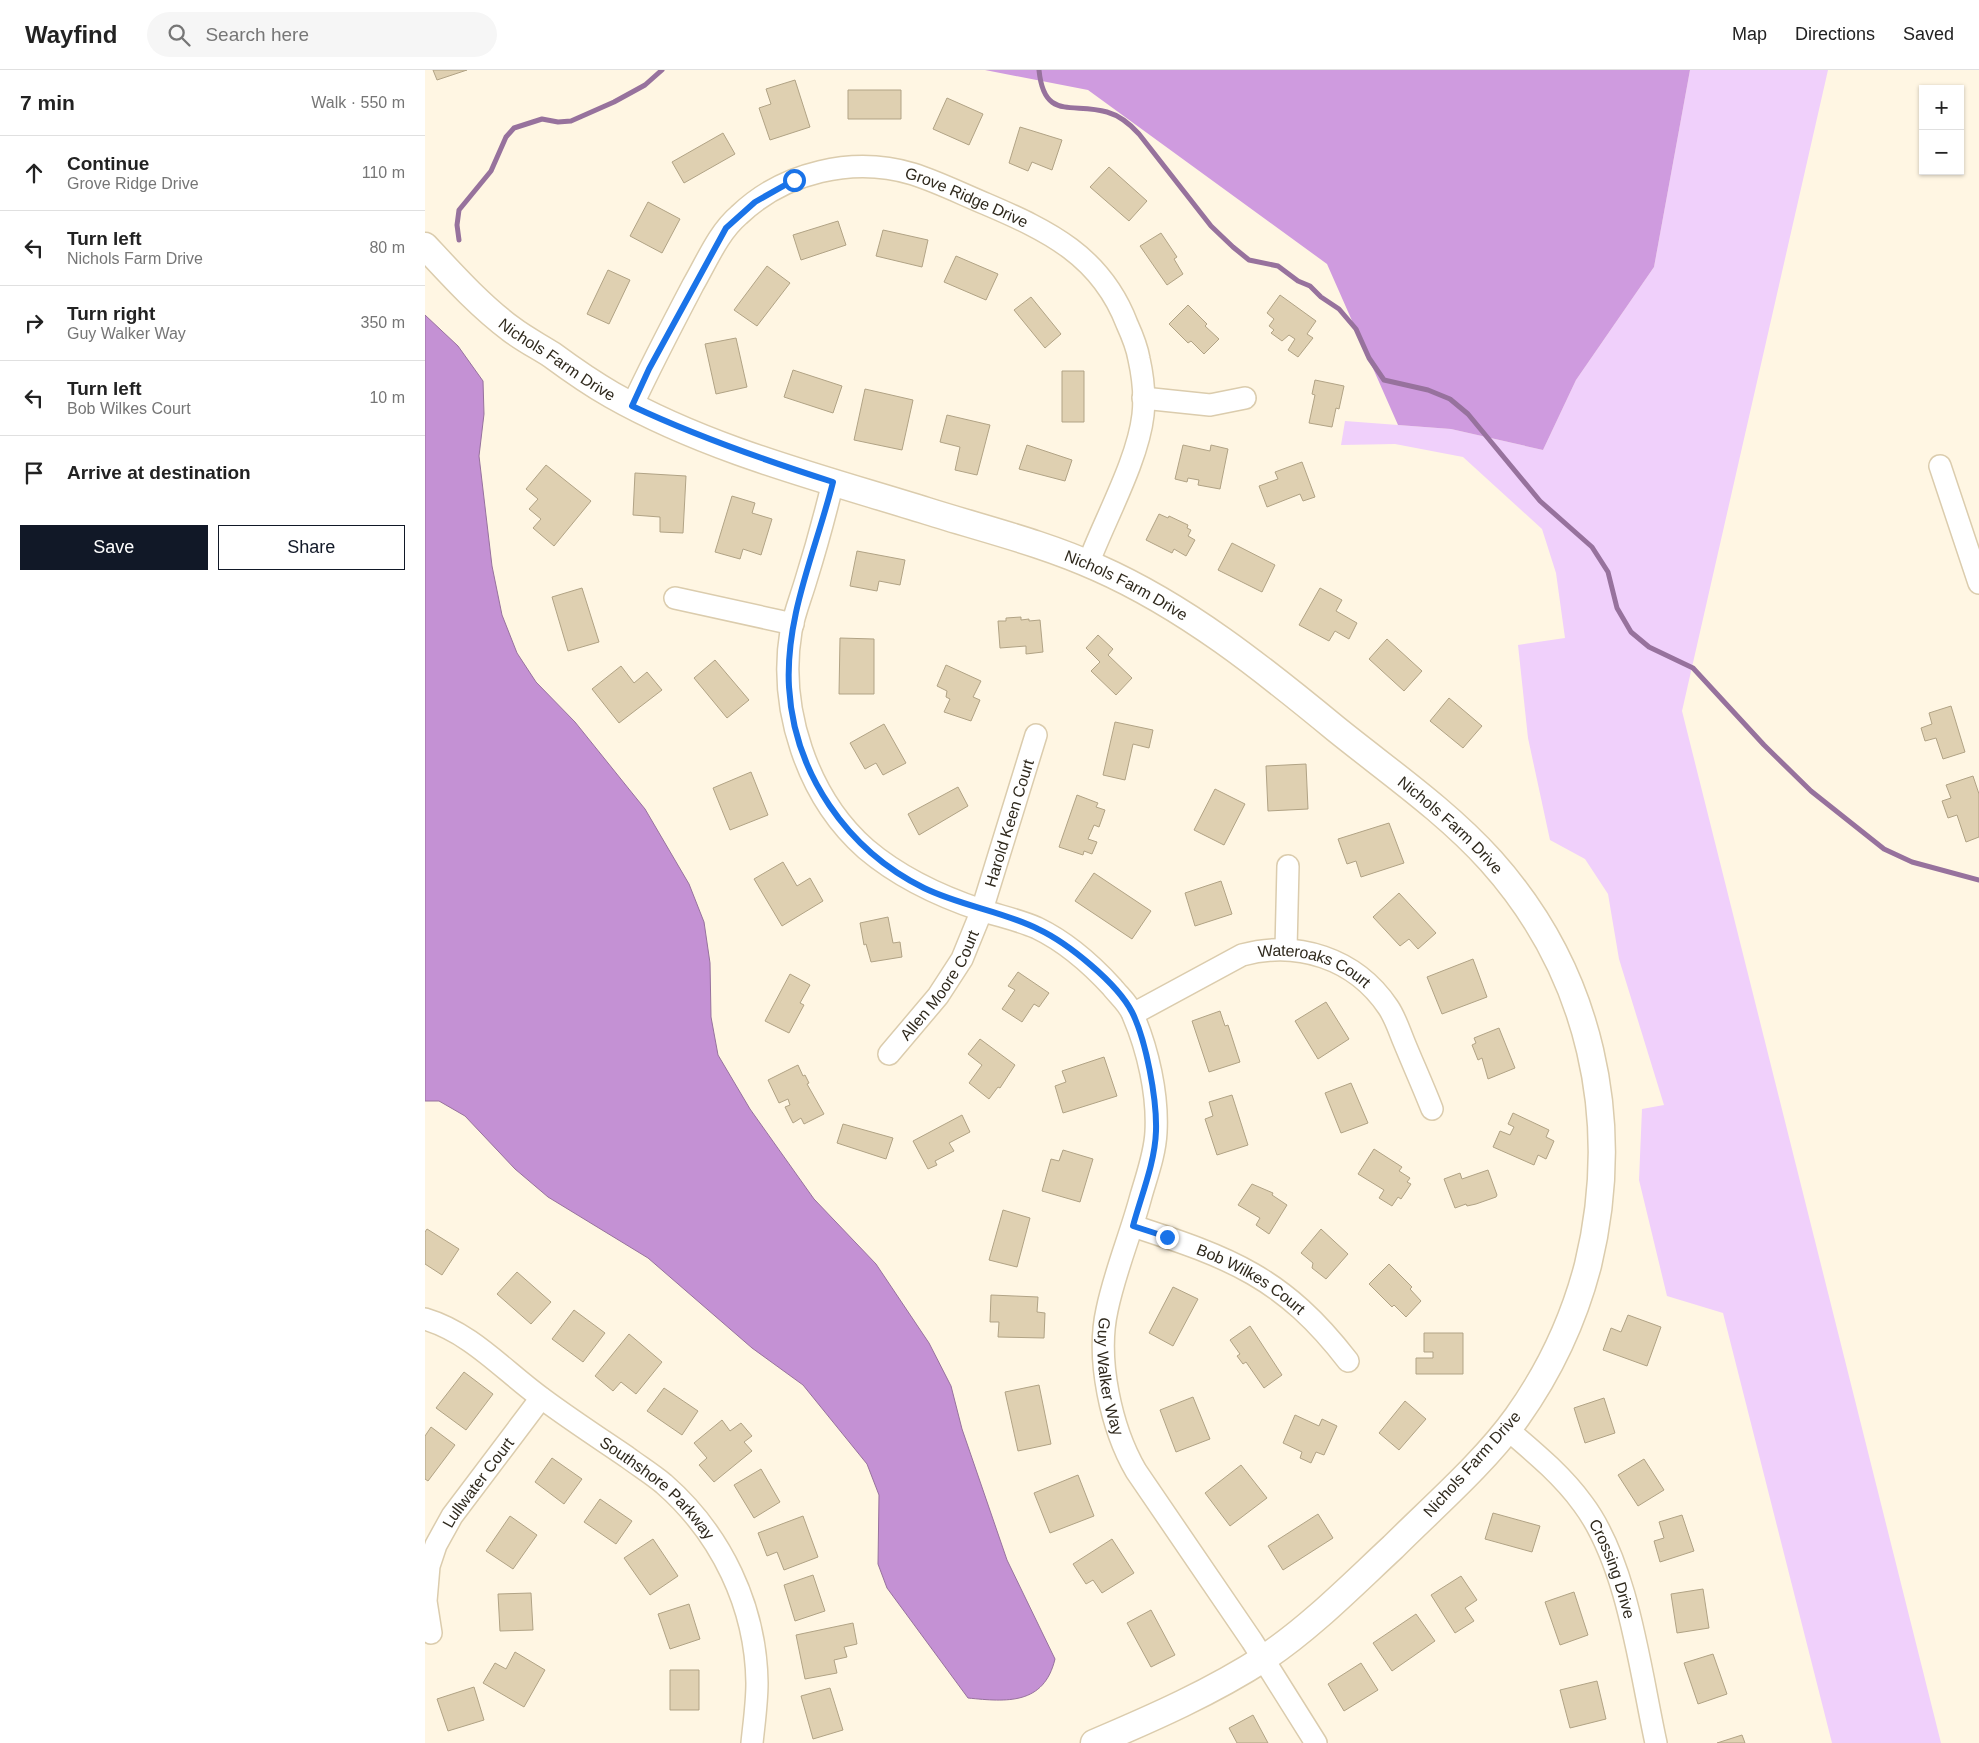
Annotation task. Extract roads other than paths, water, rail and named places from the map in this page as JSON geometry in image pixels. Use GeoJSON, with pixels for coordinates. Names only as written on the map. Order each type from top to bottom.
{"type":"FeatureCollection","features":[{"type":"Feature","properties":{"kind":"street","name":"Grove Ridge Drive"},"geometry":{"type":"LineString","coordinates":[[632,406],[649,369],[716,243],[738,215],[773,190],[794,180],[832,169],[882,168],[928,180],[1027,222],[1071,248],[1103,279],[1120,305],[1139,356],[1143,415],[1138,440],[1088,564]]}},
{"type":"Feature","properties":{"kind":"street","name":"Nichols Farm Drive"},"geometry":{"type":"LineString","coordinates":[[425,246],[507,327],[632,406],[697,436],[758,458],[1063,553],[1138,587],[1192,619],[1241,653],[1462,832],[1513,888],[1549,943],[1565,974],[1577,1002],[1594,1061],[1600,1093],[1602,1126],[1601,1169],[1594,1240],[1572,1315],[1536,1387],[1507,1429],[1463,1477],[1348,1590],[1263,1658],[1173,1709],[1094,1743]]}},
{"type":"Feature","properties":{"kind":"street"},"geometry":{"type":"LineString","coordinates":[[1143,398],[1209,405],[1245,398]]}},
{"type":"Feature","properties":{"kind":"street"},"geometry":{"type":"LineString","coordinates":[[1940,466],[1979,583]]}},
{"type":"Feature","properties":{"kind":"street","name":"Guy Walker Way"},"geometry":{"type":"LineString","coordinates":[[833,482],[793,624],[789,662],[793,715],[808,767],[823,797],[844,827],[865,848],[888,866],[923,887],[982,910],[1017,920],[1039,929],[1058,940],[1102,976],[1133,1014],[1152,1080],[1156,1132],[1152,1156],[1133,1226],[1114,1284],[1104,1331],[1103,1359],[1116,1423],[1127,1456],[1136,1471],[1263,1658],[1316,1743]]}},
{"type":"Feature","properties":{"kind":"street"},"geometry":{"type":"LineString","coordinates":[[675,598],[793,624]]}},
{"type":"Feature","properties":{"kind":"street","name":"Harold Keen Court"},"geometry":{"type":"LineString","coordinates":[[982,910],[1036,735]]}},
{"type":"Feature","properties":{"kind":"street"},"geometry":{"type":"LineString","coordinates":[[1286,949],[1288,866]]}},
{"type":"Feature","properties":{"kind":"street","name":"Allen Moore Court"},"geometry":{"type":"LineString","coordinates":[[889,1054],[938,996],[962,959],[982,910]]}},
{"type":"Feature","properties":{"kind":"street","name":"Wateroaks Court"},"geometry":{"type":"LineString","coordinates":[[1133,1014],[1224,963],[1242,955],[1259,951],[1286,949],[1307,951],[1341,965],[1368,983],[1389,1008],[1432,1109]]}},
{"type":"Feature","properties":{"kind":"street","name":"Bob Wilkes Court"},"geometry":{"type":"LineString","coordinates":[[1133,1226],[1215,1254],[1263,1279],[1307,1313],[1348,1361]]}},
{"type":"Feature","properties":{"kind":"street","name":"Southshore Parkway"},"geometry":{"type":"LineString","coordinates":[[425,1319],[461,1334],[541,1398],[662,1482],[691,1510],[724,1557],[741,1597],[755,1653],[757,1684],[752,1743]]}},
{"type":"Feature","properties":{"kind":"street","name":"Lullwater Court"},"geometry":{"type":"LineString","coordinates":[[431,1633],[426,1600],[429,1566],[436,1545],[452,1516],[541,1398]]}},
{"type":"Feature","properties":{"kind":"street","name":"Crossing Drive"},"geometry":{"type":"LineString","coordinates":[[1507,1429],[1561,1478],[1583,1503],[1599,1529],[1623,1595],[1656,1743]]}},
{"type":"Feature","properties":{"kind":"waterway"},"geometry":{"type":"LineString","coordinates":[[459,240],[457,225],[459,210],[491,171],[506,137],[514,128],[542,119],[558,122],[571,121],[614,102],[645,85],[662,70]]}},
{"type":"Feature","properties":{"kind":"waterway"},"geometry":{"type":"LineString","coordinates":[[1039,70],[1042,86],[1047,97],[1053,103],[1071,108],[1094,109],[1107,112],[1121,118],[1132,127],[1211,226],[1249,260],[1278,266],[1298,281],[1310,286],[1321,297],[1339,309],[1356,329],[1369,358],[1384,380],[1428,390],[1450,399],[1468,414],[1540,501],[1592,547],[1608,572],[1617,608],[1631,632],[1649,647],[1693,668],[1764,745],[1811,791],[1884,849],[1912,862],[1979,880]]}}]}
